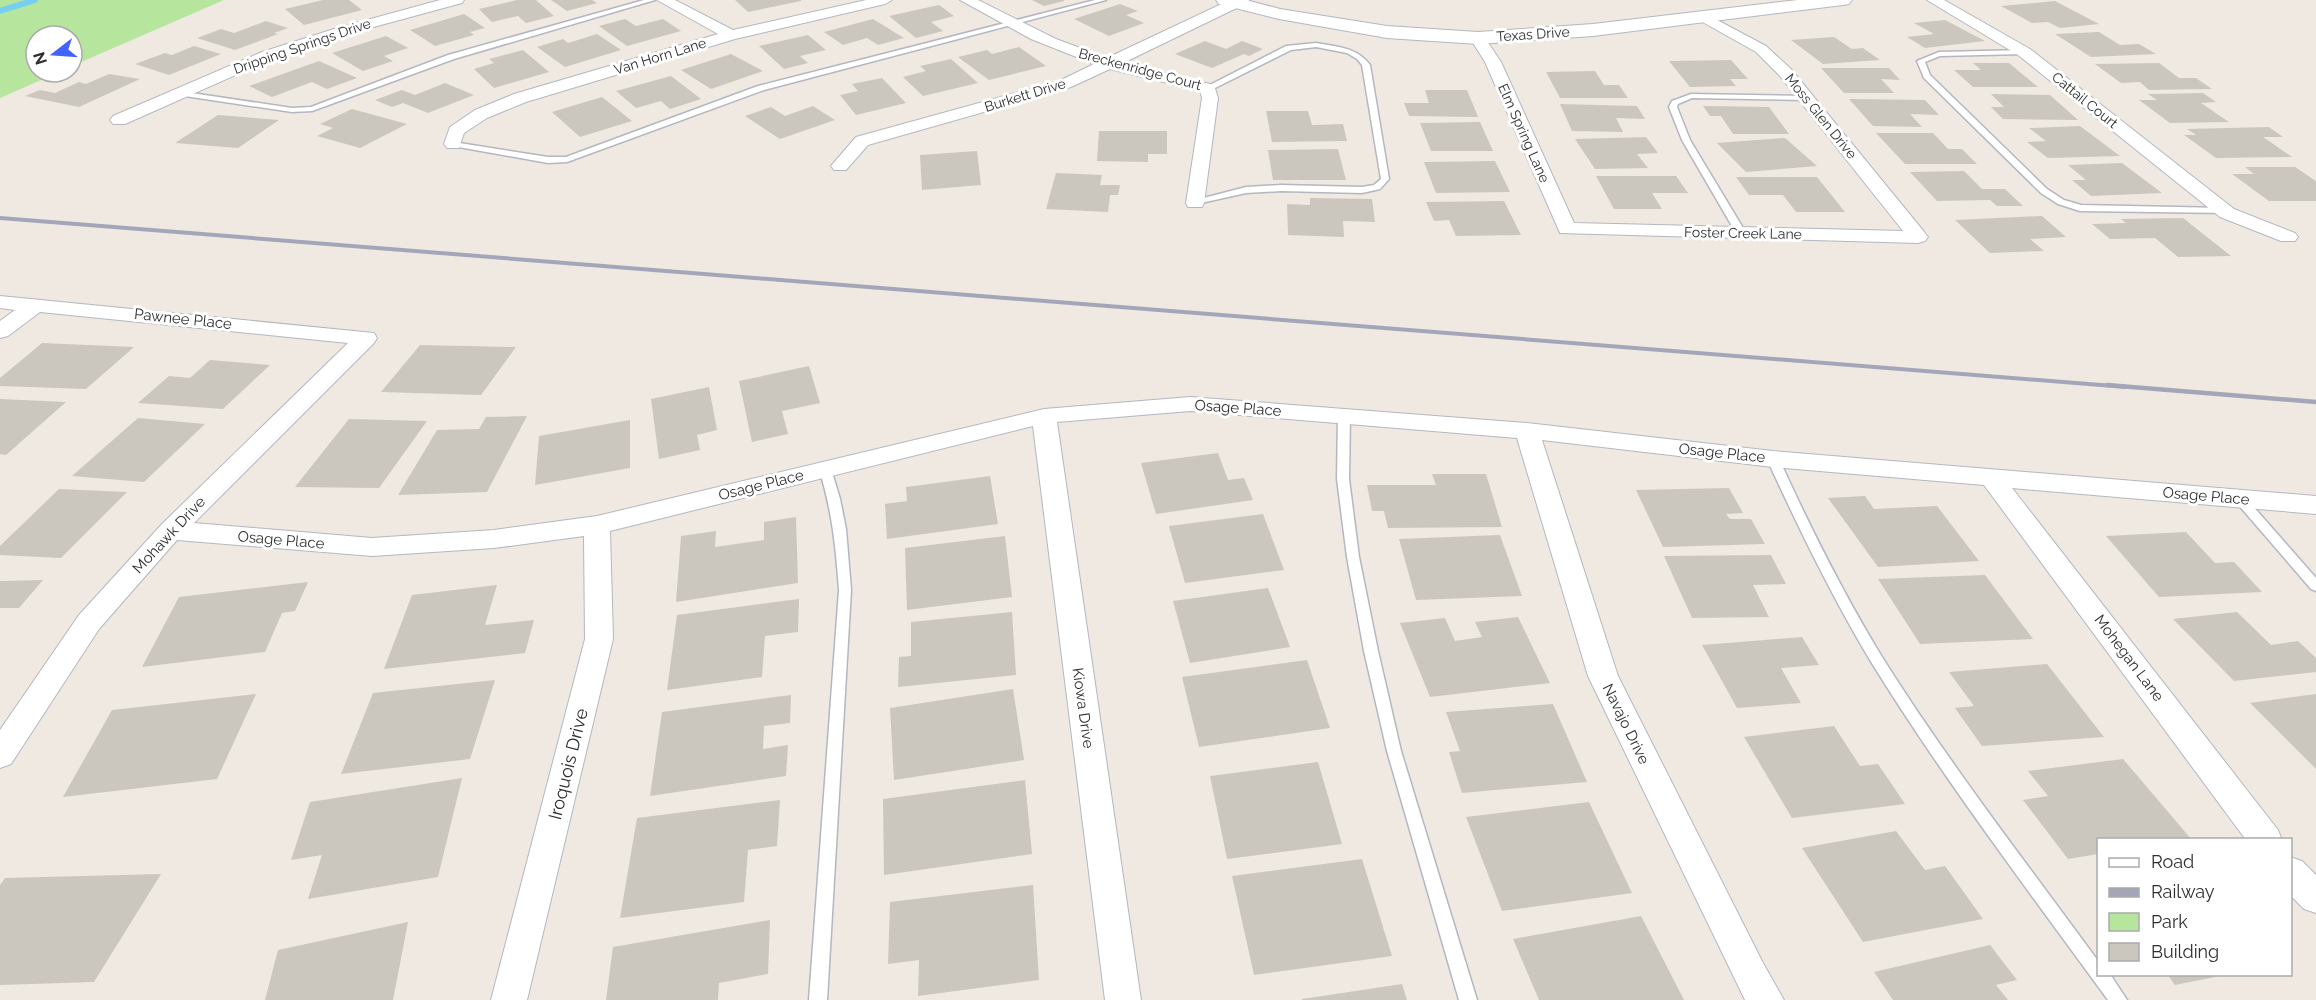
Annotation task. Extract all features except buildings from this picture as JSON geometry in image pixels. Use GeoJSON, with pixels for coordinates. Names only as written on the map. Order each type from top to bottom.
{"type":"FeatureCollection","features":[{"type":"Feature","properties":{"kind":"street","name":"Dripping Springs Drive"},"geometry":{"type":"LineString","coordinates":[[119,120],[268,55],[339,32],[457,0]]}},
{"type":"Feature","properties":{"kind":"street"},"geometry":{"type":"LineString","coordinates":[[664,0],[731,35]]}},
{"type":"Feature","properties":{"kind":"street","name":"Van Horn Lane"},"geometry":{"type":"LineString","coordinates":[[453,144],[456,131],[481,114],[520,98],[731,35],[885,0]]}},
{"type":"Feature","properties":{"kind":"street","name":"Breckenridge Court"},"geometry":{"type":"LineString","coordinates":[[966,0],[1040,38],[1107,63],[1208,88],[1210,98],[1195,204]]}},
{"type":"Feature","properties":{"kind":"street","name":"Texas Drive"},"geometry":{"type":"LineString","coordinates":[[1234,1],[1279,14],[1387,32],[1479,38],[1593,30],[1843,0]]}},
{"type":"Feature","properties":{"kind":"street","name":"Cattail Court"},"geometry":{"type":"LineString","coordinates":[[1934,0],[2024,51],[2226,212],[2288,237]]}},
{"type":"Feature","properties":{"kind":"street","name":"Burkett Drive"},"geometry":{"type":"LineString","coordinates":[[840,166],[862,141],[1065,84],[1234,1]]}},
{"type":"Feature","properties":{"kind":"street","name":"Moss Glen Drive"},"geometry":{"type":"LineString","coordinates":[[1704,17],[1761,49],[1785,72],[1918,237]]}},
{"type":"Feature","properties":{"kind":"street","name":"Elm Spring Lane"},"geometry":{"type":"LineString","coordinates":[[1479,38],[1567,229]]}},
{"type":"Feature","properties":{"kind":"street","name":"Foster Creek Lane"},"geometry":{"type":"LineString","coordinates":[[1567,229],[1918,237]]}},
{"type":"Feature","properties":{"kind":"street","name":"Pawnee Place"},"geometry":{"type":"LineString","coordinates":[[0,302],[366,338]]}},
{"type":"Feature","properties":{"kind":"street"},"geometry":{"type":"LineString","coordinates":[[0,331],[36,305]]}},
{"type":"Feature","properties":{"kind":"street","name":"Mohawk Drive"},"geometry":{"type":"LineString","coordinates":[[0,755],[89,622],[171,530],[366,338]]}},
{"type":"Feature","properties":{"kind":"street","name":"Osage Place"},"geometry":{"type":"LineString","coordinates":[[171,530],[372,547],[494,539],[597,525],[1044,416],[1190,404],[1527,431],[1773,459],[2316,505]]}},
{"type":"Feature","properties":{"kind":"street","name":"Kiowa Drive"},"geometry":{"type":"LineString","coordinates":[[1044,416],[1123,1000]]}},
{"type":"Feature","properties":{"kind":"street","name":"Navajo Drive"},"geometry":{"type":"LineString","coordinates":[[1527,431],[1603,676],[1750,975],[1766,1000]]}},
{"type":"Feature","properties":{"kind":"street","name":"Mohegan Lane"},"geometry":{"type":"LineString","coordinates":[[1991,477],[2264,838]]}},
{"type":"Feature","properties":{"kind":"street","name":"Iroquois Drive"},"geometry":{"type":"LineString","coordinates":[[509,1000],[599,639],[597,525]]}},
{"type":"Feature","properties":{"kind":"street"},"geometry":{"type":"LineString","coordinates":[[2292,874],[2316,898]]}},
{"type":"Feature","properties":{"kind":"lane"},"geometry":{"type":"LineString","coordinates":[[178,93],[292,110],[312,109],[451,57],[652,0]]}},
{"type":"Feature","properties":{"kind":"lane"},"geometry":{"type":"LineString","coordinates":[[453,144],[548,160],[567,159],[761,88],[1103,0]]}},
{"type":"Feature","properties":{"kind":"lane"},"geometry":{"type":"LineString","coordinates":[[1195,204],[1245,190],[1281,188],[1362,190],[1377,187],[1385,179],[1366,65],[1360,57],[1349,51],[1316,45],[1289,48],[1208,88]]}},
{"type":"Feature","properties":{"kind":"lane"},"geometry":{"type":"LineString","coordinates":[[2024,51],[1939,54],[1921,61],[1928,76],[2044,191],[2061,202],[2080,208],[2226,212]]}},
{"type":"Feature","properties":{"kind":"lane"},"geometry":{"type":"LineString","coordinates":[[1741,233],[1686,140],[1672,107],[1675,103],[1691,96],[1807,98]]}},
{"type":"Feature","properties":{"kind":"lane"},"geometry":{"type":"LineString","coordinates":[[1344,416],[1343,479],[1353,557],[1371,651],[1394,751],[1468,1000]]}},
{"type":"Feature","properties":{"kind":"lane"},"geometry":{"type":"LineString","coordinates":[[1773,459],[1810,541],[1878,661],[1983,816],[2097,971]]}},
{"type":"Feature","properties":{"kind":"lane"},"geometry":{"type":"LineString","coordinates":[[818,1000],[819,957],[845,590],[843,554],[834,494],[825,469]]}},
{"type":"Feature","properties":{"kind":"lane"},"geometry":{"type":"LineString","coordinates":[[2240,500],[2316,586]]}},
{"type":"Feature","properties":{"kind":"lane"},"geometry":{"type":"LineString","coordinates":[[2100,976],[2118,1000]]}},
{"type":"Feature","properties":{"kind":"green space"},"geometry":{"type":"Polygon","coordinates":[[[0,0],[224,0],[84,61],[84,24],[24,24],[24,84],[32,84],[0,98],[0,0]]]}},
{"type":"Feature","properties":{"kind":"waterway"},"geometry":{"type":"LineString","coordinates":[[0,11],[35,0]]}},
{"type":"Feature","properties":{"kind":"railway"},"geometry":{"type":"LineString","coordinates":[[0,218],[2126,387]]}},
{"type":"Feature","properties":{"kind":"railway"},"geometry":{"type":"LineString","coordinates":[[2107,385],[2316,402]]}}]}
